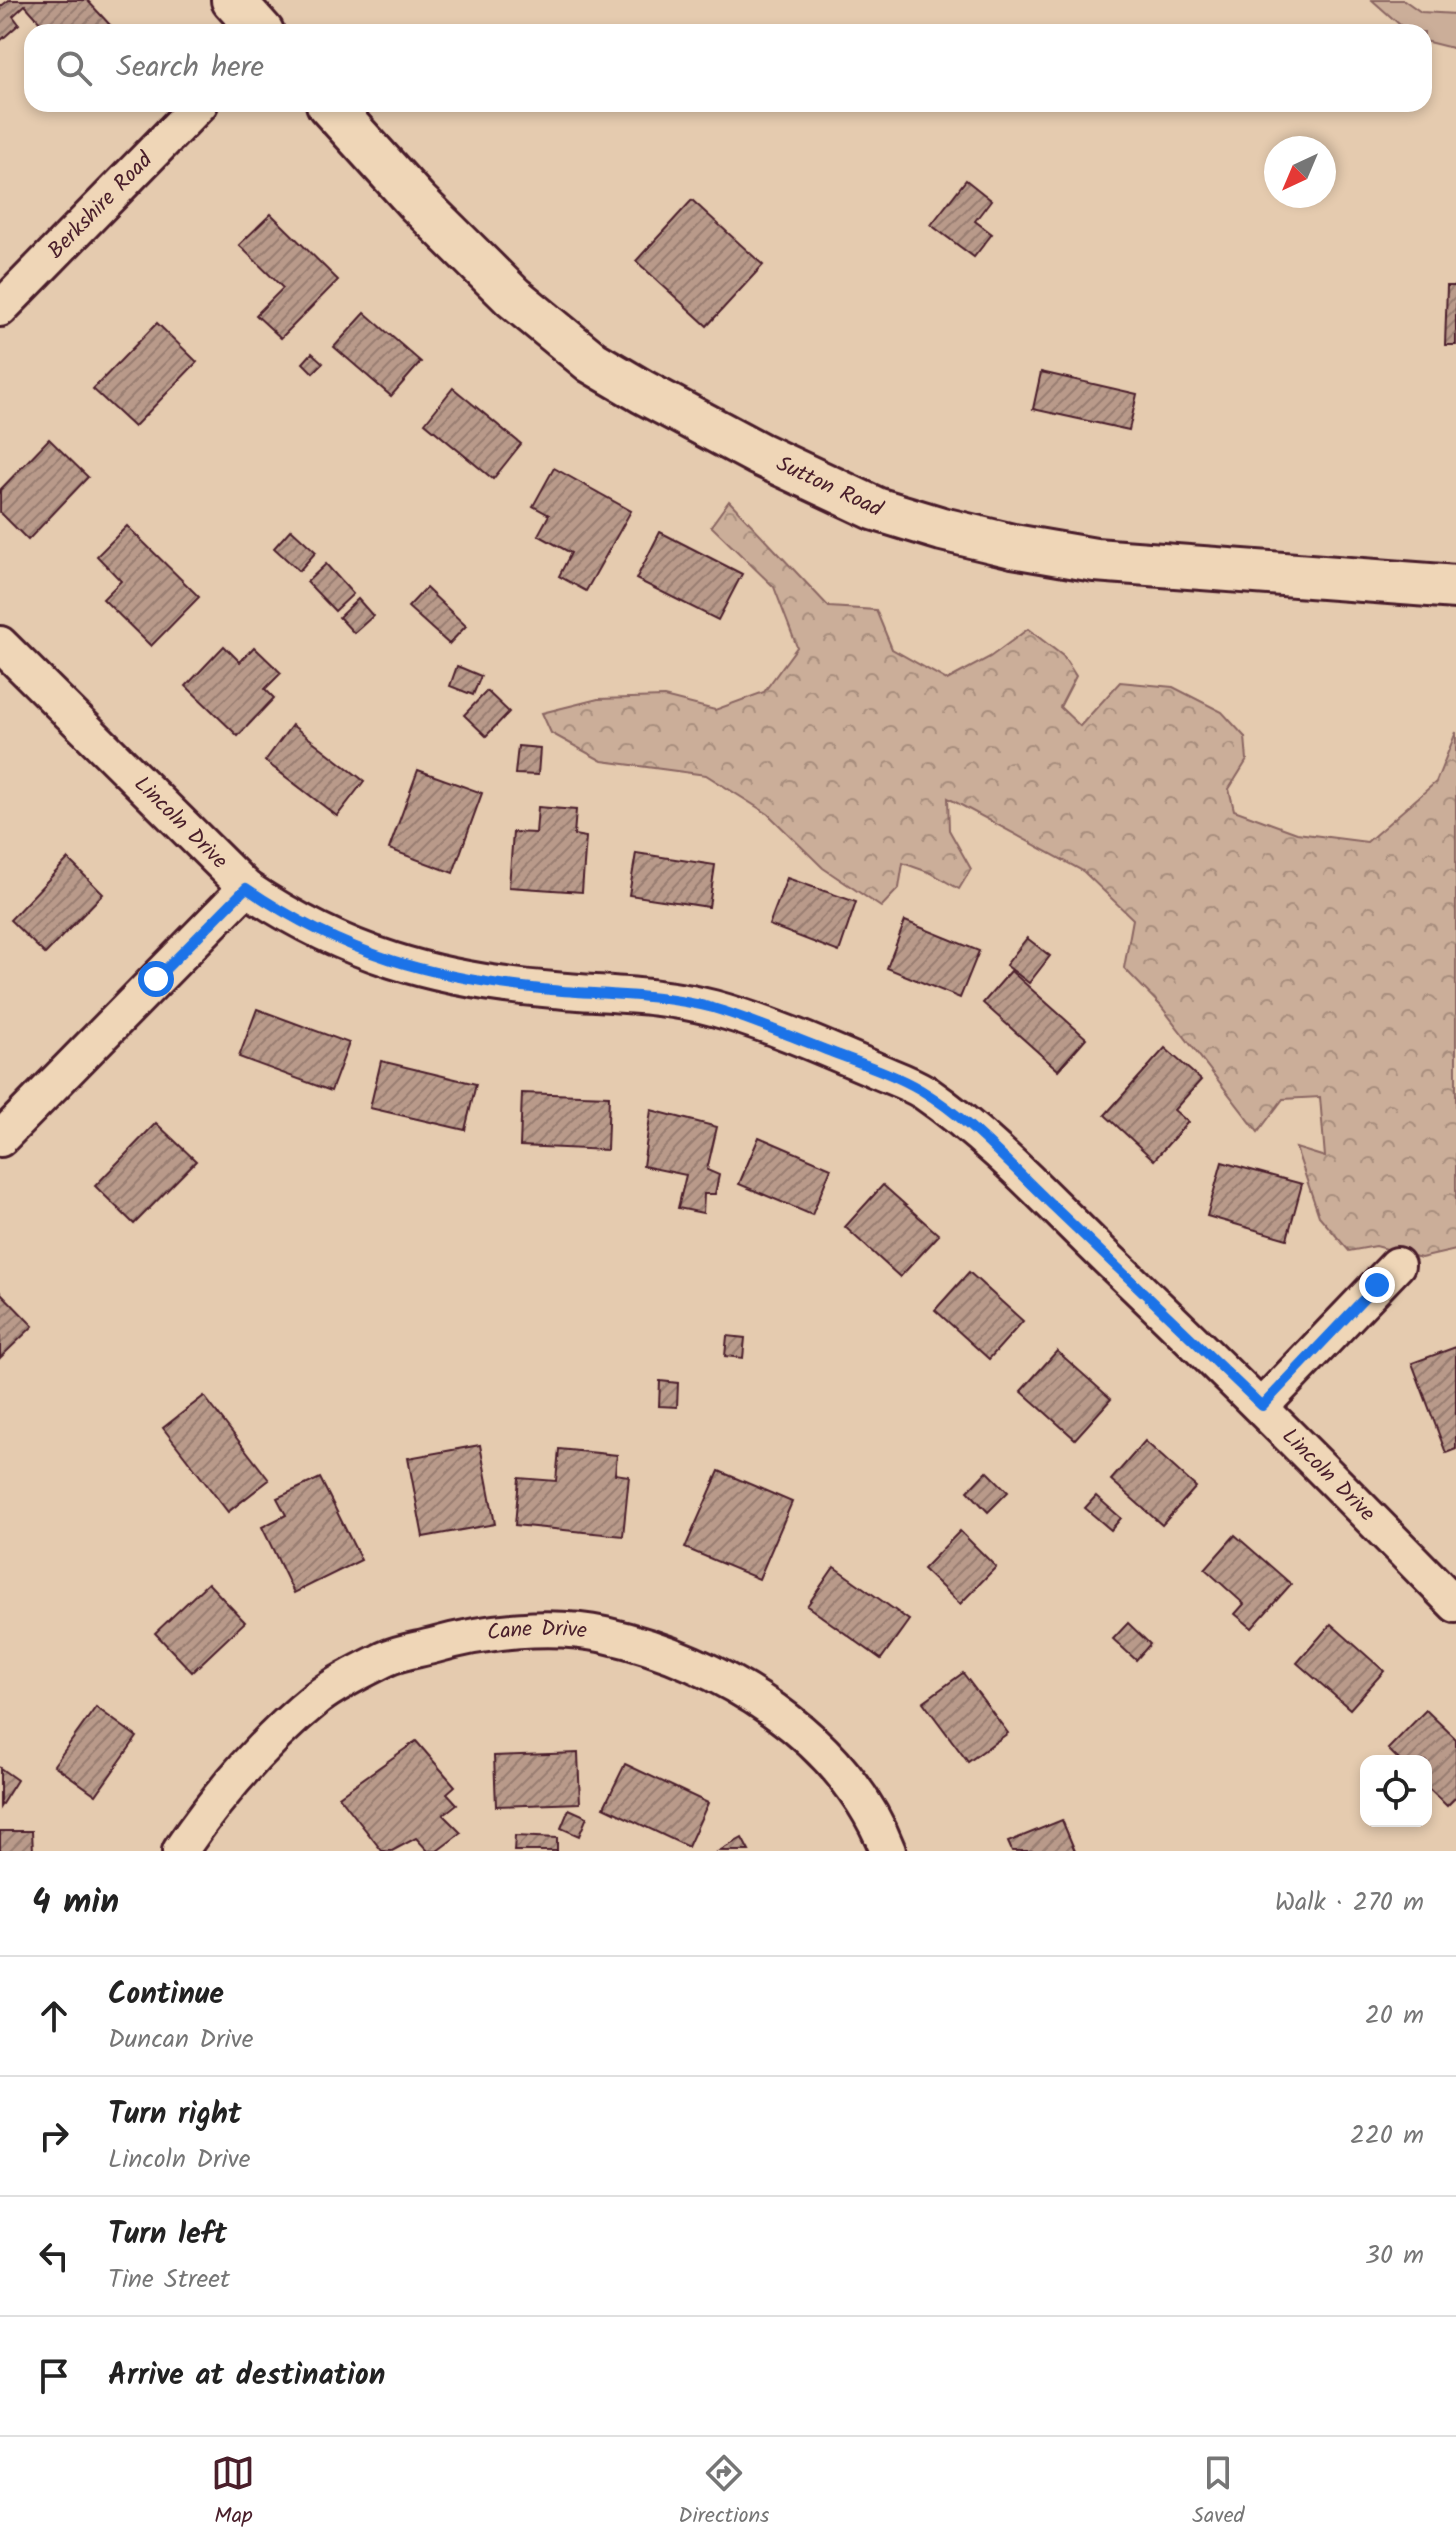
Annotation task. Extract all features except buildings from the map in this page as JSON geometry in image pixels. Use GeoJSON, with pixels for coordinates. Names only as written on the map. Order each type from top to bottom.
{"type":"FeatureCollection","features":[{"type":"Feature","properties":{"kind":"street"},"geometry":{"type":"LineString","coordinates":[[233,0],[255,24]]}},
{"type":"Feature","properties":{"kind":"street","name":"Berkshire Road"},"geometry":{"type":"LineString","coordinates":[[0,309],[192,112]]}},
{"type":"Feature","properties":{"kind":"street","name":"Sutton Road"},"geometry":{"type":"LineString","coordinates":[[335,112],[416,201],[513,297],[592,362],[759,454],[876,509],[1013,546],[1095,560],[1456,587]]}},
{"type":"Feature","properties":{"kind":"street","name":"Lincoln Drive"},"geometry":{"type":"LineString","coordinates":[[0,644],[246,888],[285,915],[340,941],[409,967],[476,982],[644,995],[713,1008],[856,1061],[920,1090],[975,1131],[1262,1406],[1456,1605]]}},
{"type":"Feature","properties":{"kind":"street"},"geometry":{"type":"LineString","coordinates":[[0,1139],[246,888]]}},
{"type":"Feature","properties":{"kind":"street"},"geometry":{"type":"LineString","coordinates":[[1262,1406],[1397,1265]]}},
{"type":"Feature","properties":{"kind":"street","name":"Cane Drive"},"geometry":{"type":"LineString","coordinates":[[180,1851],[203,1818],[258,1753],[319,1696],[388,1658],[461,1637],[530,1629],[603,1635],[675,1656],[736,1686],[796,1727],[848,1779],[888,1851]]}},
{"type":"Feature","properties":{"kind":"green space"},"geometry":{"type":"Polygon","coordinates":[[[1372,0],[1404,0],[1421,12],[1456,14],[1456,49],[1432,43],[1432,24],[1399,24],[1372,0]]]}},
{"type":"Feature","properties":{"kind":"green space"},"geometry":{"type":"Polygon","coordinates":[[[729,501],[829,607],[876,610],[892,649],[947,680],[990,657],[1028,629],[1063,656],[1076,676],[1060,707],[1080,726],[1120,682],[1173,687],[1222,712],[1245,737],[1247,760],[1229,789],[1234,810],[1297,833],[1367,842],[1436,782],[1456,732],[1456,1250],[1421,1258],[1376,1246],[1349,1251],[1319,1216],[1296,1148],[1325,1157],[1320,1097],[1283,1099],[1258,1132],[1160,1005],[1124,968],[1133,919],[1083,871],[948,798],[949,830],[971,869],[959,889],[931,873],[903,863],[899,888],[881,907],[823,868],[768,814],[706,775],[602,761],[551,733],[542,713],[598,699],[664,697],[715,710],[764,692],[797,647],[774,587],[711,526],[729,501]]]}},
{"type":"Feature","properties":{"kind":"route"},"geometry":{"type":"LineString","coordinates":[[156,979],[246,888],[285,915],[340,941],[409,967],[476,982],[644,995],[713,1008],[856,1061],[920,1090],[975,1131],[1262,1406],[1377,1285]]}}]}
